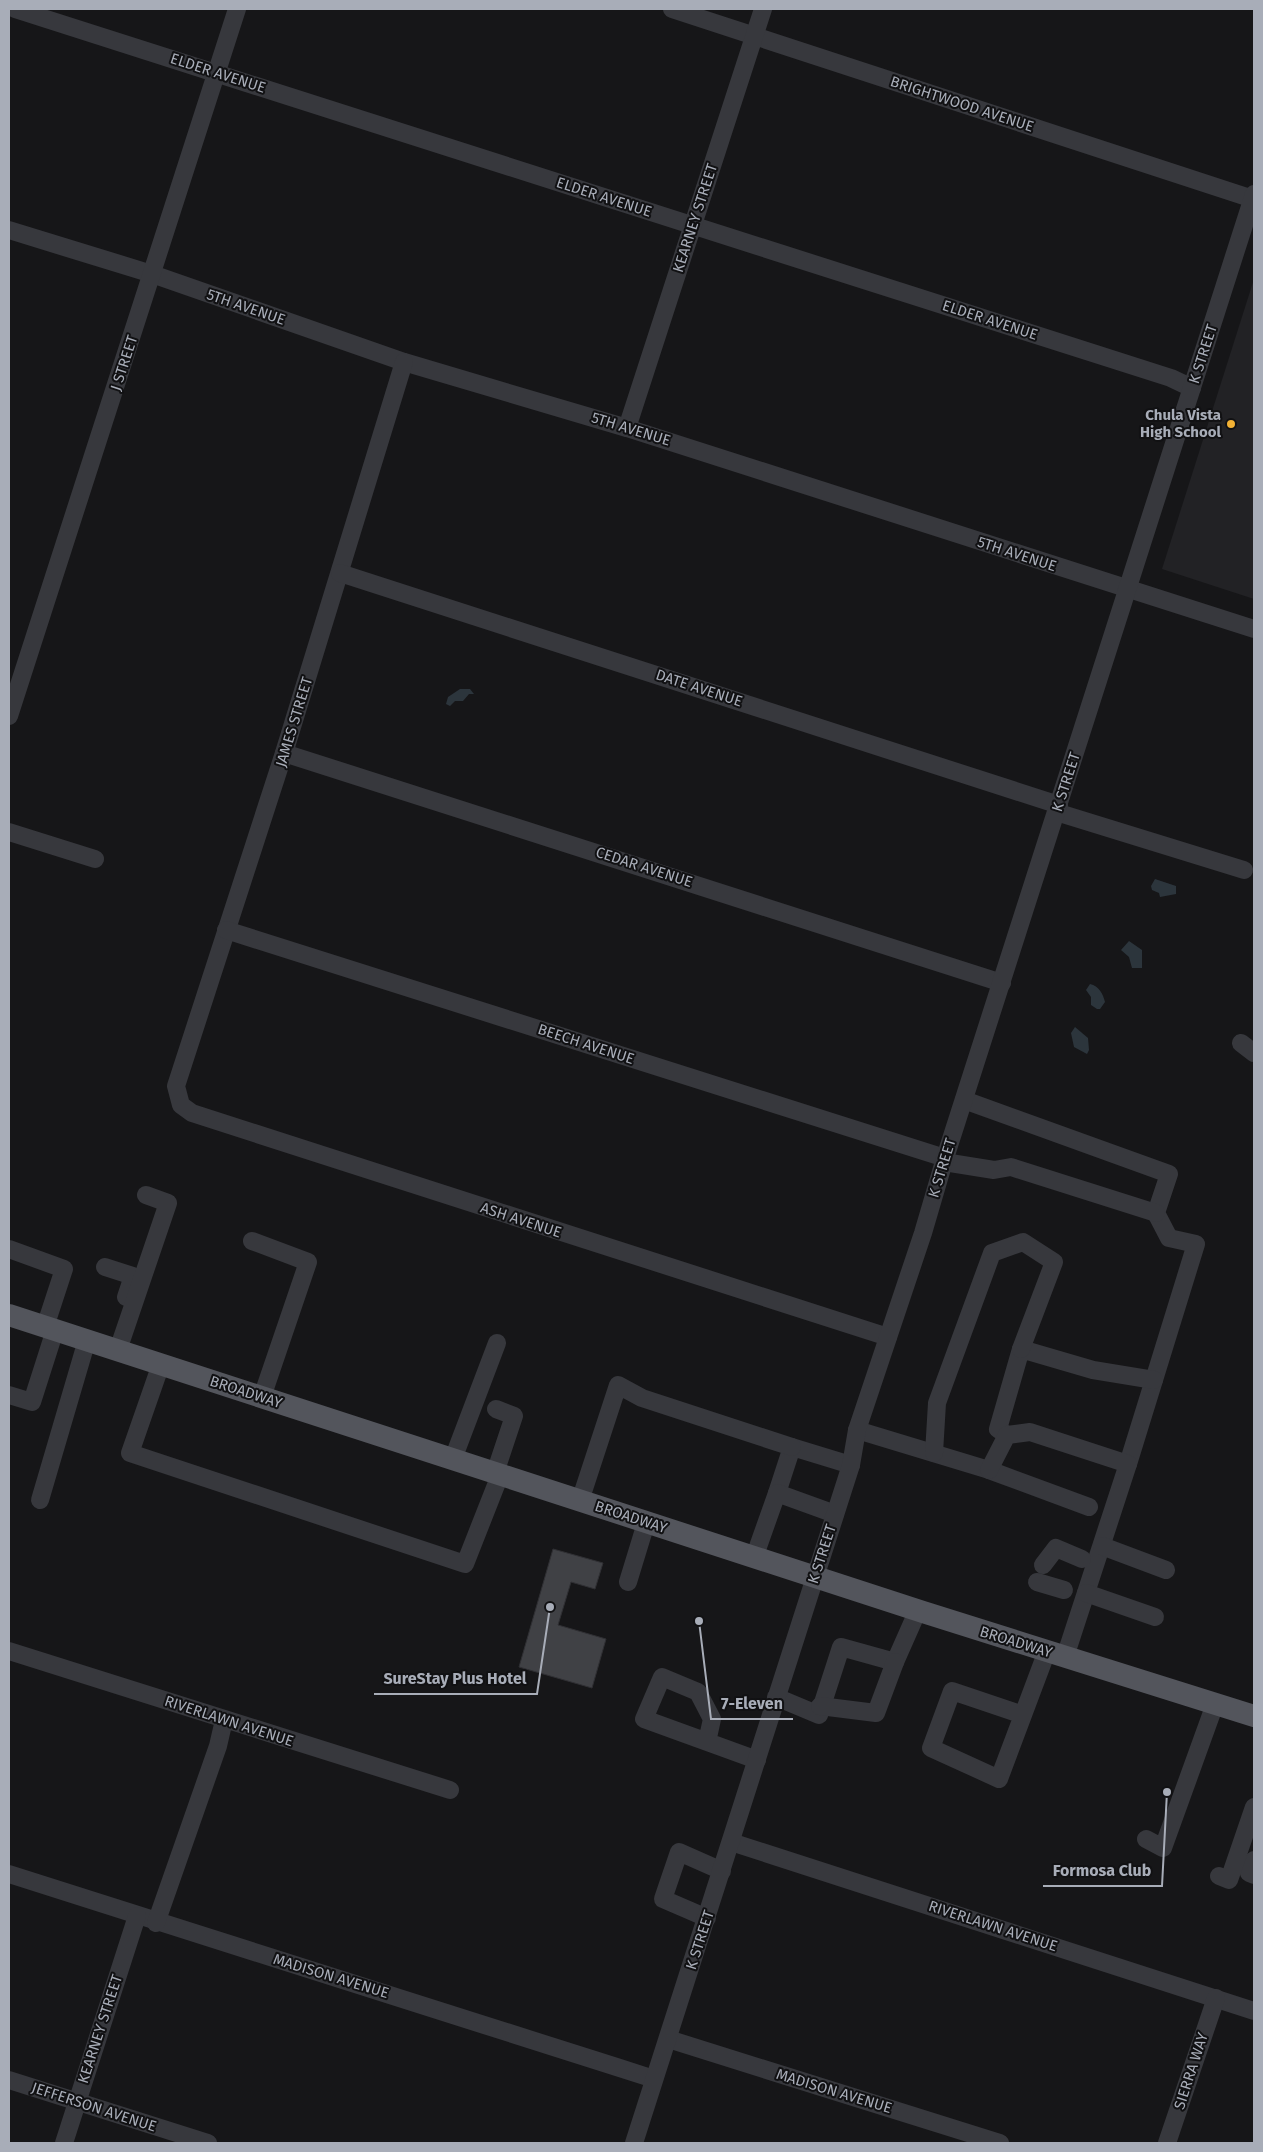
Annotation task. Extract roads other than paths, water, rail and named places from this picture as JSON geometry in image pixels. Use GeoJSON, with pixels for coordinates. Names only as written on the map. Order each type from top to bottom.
{"type":"FeatureCollection","features":[{"type":"Feature","properties":{"kind":"main road","name":"BROADWAY"},"geometry":{"type":"LineString","coordinates":[[9,1315],[754,1558],[1254,1716]]}},
{"type":"Feature","properties":{"kind":"street","name":"ELDER AVENUE"},"geometry":{"type":"LineString","coordinates":[[15,9],[1163,376],[1192,388]]}},
{"type":"Feature","properties":{"kind":"street","name":"J STREET"},"geometry":{"type":"LineString","coordinates":[[9,716],[237,9]]}},
{"type":"Feature","properties":{"kind":"street","name":"BRIGHTWOOD AVENUE"},"geometry":{"type":"LineString","coordinates":[[672,9],[1254,196]]}},
{"type":"Feature","properties":{"kind":"street","name":"KEARNEY STREET"},"geometry":{"type":"LineString","coordinates":[[627,428],[763,9]]}},
{"type":"Feature","properties":{"kind":"street","name":"K STREET"},"geometry":{"type":"LineString","coordinates":[[634,2143],[851,1465],[857,1430],[923,1234],[944,1160],[1254,196]]}},
{"type":"Feature","properties":{"kind":"street","name":"5TH AVENUE"},"geometry":{"type":"LineString","coordinates":[[9,230],[152,274],[404,362],[627,428],[1254,629]]}},
{"type":"Feature","properties":{"kind":"street","name":"JAMES STREET"},"geometry":{"type":"LineString","coordinates":[[178,1081],[284,752],[404,362]]}},
{"type":"Feature","properties":{"kind":"street","name":"DATE AVENUE"},"geometry":{"type":"LineString","coordinates":[[340,573],[1244,870]]}},
{"type":"Feature","properties":{"kind":"street","name":"CEDAR AVENUE"},"geometry":{"type":"LineString","coordinates":[[284,752],[1002,983]]}},
{"type":"Feature","properties":{"kind":"street"},"geometry":{"type":"LineString","coordinates":[[9,832],[95,859]]}},
{"type":"Feature","properties":{"kind":"street","name":"BEECH AVENUE"},"geometry":{"type":"LineString","coordinates":[[226,930],[944,1160],[994,1170],[1010,1167],[1156,1213]]}},
{"type":"Feature","properties":{"kind":"street","name":"ASH AVENUE"},"geometry":{"type":"LineString","coordinates":[[178,1081],[178,1098],[181,1105],[192,1113],[888,1337]]}},
{"type":"Feature","properties":{"kind":"street"},"geometry":{"type":"LineString","coordinates":[[964,1100],[1169,1174],[1156,1213],[1169,1238],[1196,1244],[1086,1593],[1023,1715],[998,1779],[931,1748],[952,1690],[1023,1715]]}},
{"type":"Feature","properties":{"kind":"street"},"geometry":{"type":"LineString","coordinates":[[114,1349],[168,1204],[146,1195]]}},
{"type":"Feature","properties":{"kind":"street"},"geometry":{"type":"LineString","coordinates":[[252,1241],[308,1262],[262,1397]]}},
{"type":"Feature","properties":{"kind":"street"},"geometry":{"type":"LineString","coordinates":[[934,1453],[938,1403],[992,1253],[1022,1242],[1054,1262],[1021,1348],[998,1429],[1006,1435],[1030,1432],[1128,1464]]}},
{"type":"Feature","properties":{"kind":"street"},"geometry":{"type":"LineString","coordinates":[[9,1249],[64,1269],[32,1402],[9,1395]]}},
{"type":"Feature","properties":{"kind":"street"},"geometry":{"type":"LineString","coordinates":[[105,1268],[133,1276],[114,1349]]}},
{"type":"Feature","properties":{"kind":"street"},"geometry":{"type":"LineString","coordinates":[[40,1500],[87,1340]]}},
{"type":"Feature","properties":{"kind":"street"},"geometry":{"type":"LineString","coordinates":[[453,1459],[497,1343]]}},
{"type":"Feature","properties":{"kind":"street"},"geometry":{"type":"LineString","coordinates":[[1021,1348],[1093,1370],[1154,1380]]}},
{"type":"Feature","properties":{"kind":"street"},"geometry":{"type":"LineString","coordinates":[[161,1364],[130,1453],[465,1564],[497,1474],[514,1416],[496,1409]]}},
{"type":"Feature","properties":{"kind":"street"},"geometry":{"type":"LineString","coordinates":[[580,1501],[618,1385],[642,1398],[851,1465]]}},
{"type":"Feature","properties":{"kind":"street"},"geometry":{"type":"LineString","coordinates":[[857,1430],[989,1470],[1089,1507]]}},
{"type":"Feature","properties":{"kind":"street"},"geometry":{"type":"LineString","coordinates":[[989,1470],[1006,1435]]}},
{"type":"Feature","properties":{"kind":"street"},"geometry":{"type":"LineString","coordinates":[[754,1558],[792,1447]]}},
{"type":"Feature","properties":{"kind":"street"},"geometry":{"type":"LineString","coordinates":[[777,1493],[835,1514]]}},
{"type":"Feature","properties":{"kind":"street"},"geometry":{"type":"LineString","coordinates":[[628,1582],[646,1522]]}},
{"type":"Feature","properties":{"kind":"street"},"geometry":{"type":"LineString","coordinates":[[1102,1546],[1166,1570]]}},
{"type":"Feature","properties":{"kind":"street"},"geometry":{"type":"LineString","coordinates":[[1043,1564],[1056,1548],[1082,1559]]}},
{"type":"Feature","properties":{"kind":"street"},"geometry":{"type":"LineString","coordinates":[[1037,1582],[1064,1590]]}},
{"type":"Feature","properties":{"kind":"street"},"geometry":{"type":"LineString","coordinates":[[1086,1593],[1155,1617]]}},
{"type":"Feature","properties":{"kind":"street"},"geometry":{"type":"LineString","coordinates":[[820,1706],[876,1713],[895,1662],[918,1610]]}},
{"type":"Feature","properties":{"kind":"street"},"geometry":{"type":"LineString","coordinates":[[776,1697],[819,1715],[820,1706],[841,1647],[895,1662]]}},
{"type":"Feature","properties":{"kind":"street","name":"RIVERLAWN AVENUE"},"geometry":{"type":"LineString","coordinates":[[9,1650],[224,1720],[450,1790]]}},
{"type":"Feature","properties":{"kind":"street"},"geometry":{"type":"LineString","coordinates":[[1146,1839],[1163,1848],[1215,1704]]}},
{"type":"Feature","properties":{"kind":"street"},"geometry":{"type":"LineString","coordinates":[[156,1924],[215,1755],[224,1720]]}},
{"type":"Feature","properties":{"kind":"street"},"geometry":{"type":"LineString","coordinates":[[706,1742],[757,1760]]}},
{"type":"Feature","properties":{"kind":"street"},"geometry":{"type":"LineString","coordinates":[[1219,1876],[1229,1880],[1254,1807]]}},
{"type":"Feature","properties":{"kind":"street","name":"RIVERLAWN AVENUE"},"geometry":{"type":"LineString","coordinates":[[731,1842],[1254,2011]]}},
{"type":"Feature","properties":{"kind":"street"},"geometry":{"type":"LineString","coordinates":[[707,1918],[663,1899],[680,1852],[722,1872]]}},
{"type":"Feature","properties":{"kind":"street"},"geometry":{"type":"LineString","coordinates":[[1254,1860],[1249,1873],[1254,1875]]}},
{"type":"Feature","properties":{"kind":"street","name":"MADISON AVENUE"},"geometry":{"type":"LineString","coordinates":[[9,1874],[156,1924],[417,2002],[654,2079]]}},
{"type":"Feature","properties":{"kind":"street","name":"KEARNEY STREET"},"geometry":{"type":"LineString","coordinates":[[64,2143],[137,1916]]}},
{"type":"Feature","properties":{"kind":"street","name":"SIERRA WAY"},"geometry":{"type":"LineString","coordinates":[[1167,2143],[1216,1998]]}},
{"type":"Feature","properties":{"kind":"street","name":"MADISON AVENUE"},"geometry":{"type":"LineString","coordinates":[[668,2039],[1000,2143]]}},
{"type":"Feature","properties":{"kind":"street","name":"JEFFERSON AVENUE"},"geometry":{"type":"LineString","coordinates":[[9,2080],[208,2143]]}},
{"type":"Feature","properties":{"kind":"place","name":"Chula Vista High School"},"geometry":{"type":"Point","coordinates":[1231,424]}},
{"type":"Feature","properties":{"kind":"place","name":"SureStay Plus Hotel"},"geometry":{"type":"Point","coordinates":[550,1607]}},
{"type":"Feature","properties":{"kind":"place","name":"7-Eleven"},"geometry":{"type":"Point","coordinates":[699,1621]}},
{"type":"Feature","properties":{"kind":"place","name":"Formosa Club"},"geometry":{"type":"Point","coordinates":[1167,1792]}}]}
